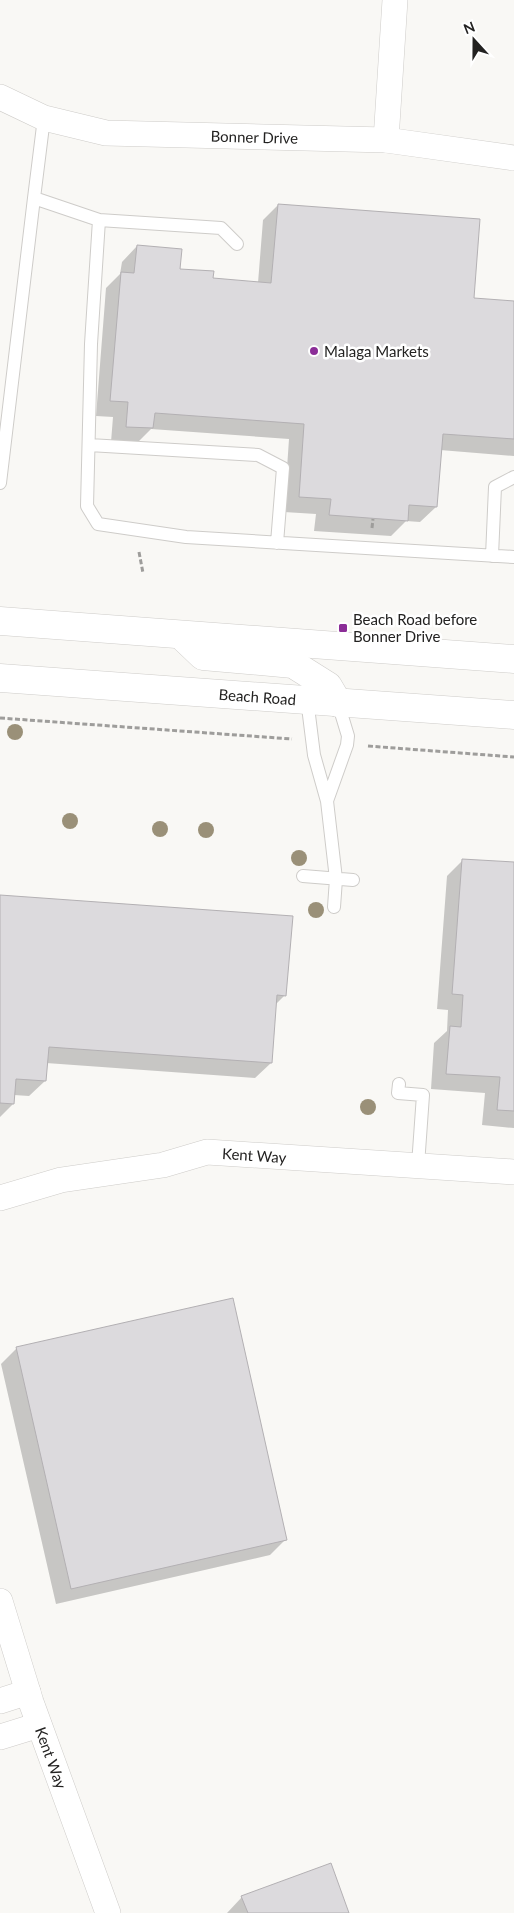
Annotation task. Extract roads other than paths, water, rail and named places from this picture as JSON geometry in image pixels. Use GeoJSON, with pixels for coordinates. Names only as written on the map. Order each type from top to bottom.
{"type":"FeatureCollection","features":[{"type":"Feature","properties":{"kind":"main road"},"geometry":{"type":"LineString","coordinates":[[0,621],[514,659]]}},
{"type":"Feature","properties":{"kind":"main road"},"geometry":{"type":"LineString","coordinates":[[181,635],[203,656],[293,664],[328,686],[338,703]]}},
{"type":"Feature","properties":{"kind":"main road","name":"Beach Road"},"geometry":{"type":"LineString","coordinates":[[0,678],[514,715]]}},
{"type":"Feature","properties":{"kind":"street"},"geometry":{"type":"LineString","coordinates":[[386,140],[394,0]]}},
{"type":"Feature","properties":{"kind":"street","name":"Bonner Drive"},"geometry":{"type":"LineString","coordinates":[[0,97],[44,118],[106,133],[386,140],[514,158]]}},
{"type":"Feature","properties":{"kind":"street","name":"Kent Way"},"geometry":{"type":"LineString","coordinates":[[0,1198],[61,1180],[163,1165],[207,1152],[514,1172]]}},
{"type":"Feature","properties":{"kind":"street","name":"Kent Way"},"geometry":{"type":"LineString","coordinates":[[0,1601],[39,1725],[108,1913]]}},
{"type":"Feature","properties":{"kind":"street"},"geometry":{"type":"LineString","coordinates":[[0,1701],[28,1692]]}},
{"type":"Feature","properties":{"kind":"street"},"geometry":{"type":"LineString","coordinates":[[0,1737],[39,1725]]}},
{"type":"Feature","properties":{"kind":"lane"},"geometry":{"type":"LineString","coordinates":[[0,483],[44,118]]}},
{"type":"Feature","properties":{"kind":"lane"},"geometry":{"type":"LineString","coordinates":[[34,198],[99,220],[221,228],[237,244]]}},
{"type":"Feature","properties":{"kind":"lane"},"geometry":{"type":"LineString","coordinates":[[99,220],[91,344],[87,506],[98,524],[186,537],[514,557]]}},
{"type":"Feature","properties":{"kind":"lane"},"geometry":{"type":"LineString","coordinates":[[89,445],[258,456],[283,468],[277,543]]}},
{"type":"Feature","properties":{"kind":"lane"},"geometry":{"type":"LineString","coordinates":[[492,556],[495,487],[514,477]]}},
{"type":"Feature","properties":{"kind":"lane"},"geometry":{"type":"LineString","coordinates":[[307,699],[314,755],[327,801],[336,879],[334,907]]}},
{"type":"Feature","properties":{"kind":"lane"},"geometry":{"type":"LineString","coordinates":[[327,801],[347,740],[338,703]]}},
{"type":"Feature","properties":{"kind":"lane"},"geometry":{"type":"LineString","coordinates":[[303,876],[353,880]]}},
{"type":"Feature","properties":{"kind":"lane"},"geometry":{"type":"LineString","coordinates":[[399,1084],[398,1093],[423,1095],[418,1165]]}},
{"type":"Feature","properties":{"kind":"place","name":"Malaga Markets"},"geometry":{"type":"Point","coordinates":[314,351]}},
{"type":"Feature","properties":{"kind":"place","name":"Beach Road before Bonner Drive"},"geometry":{"type":"Point","coordinates":[343,628]}}]}
